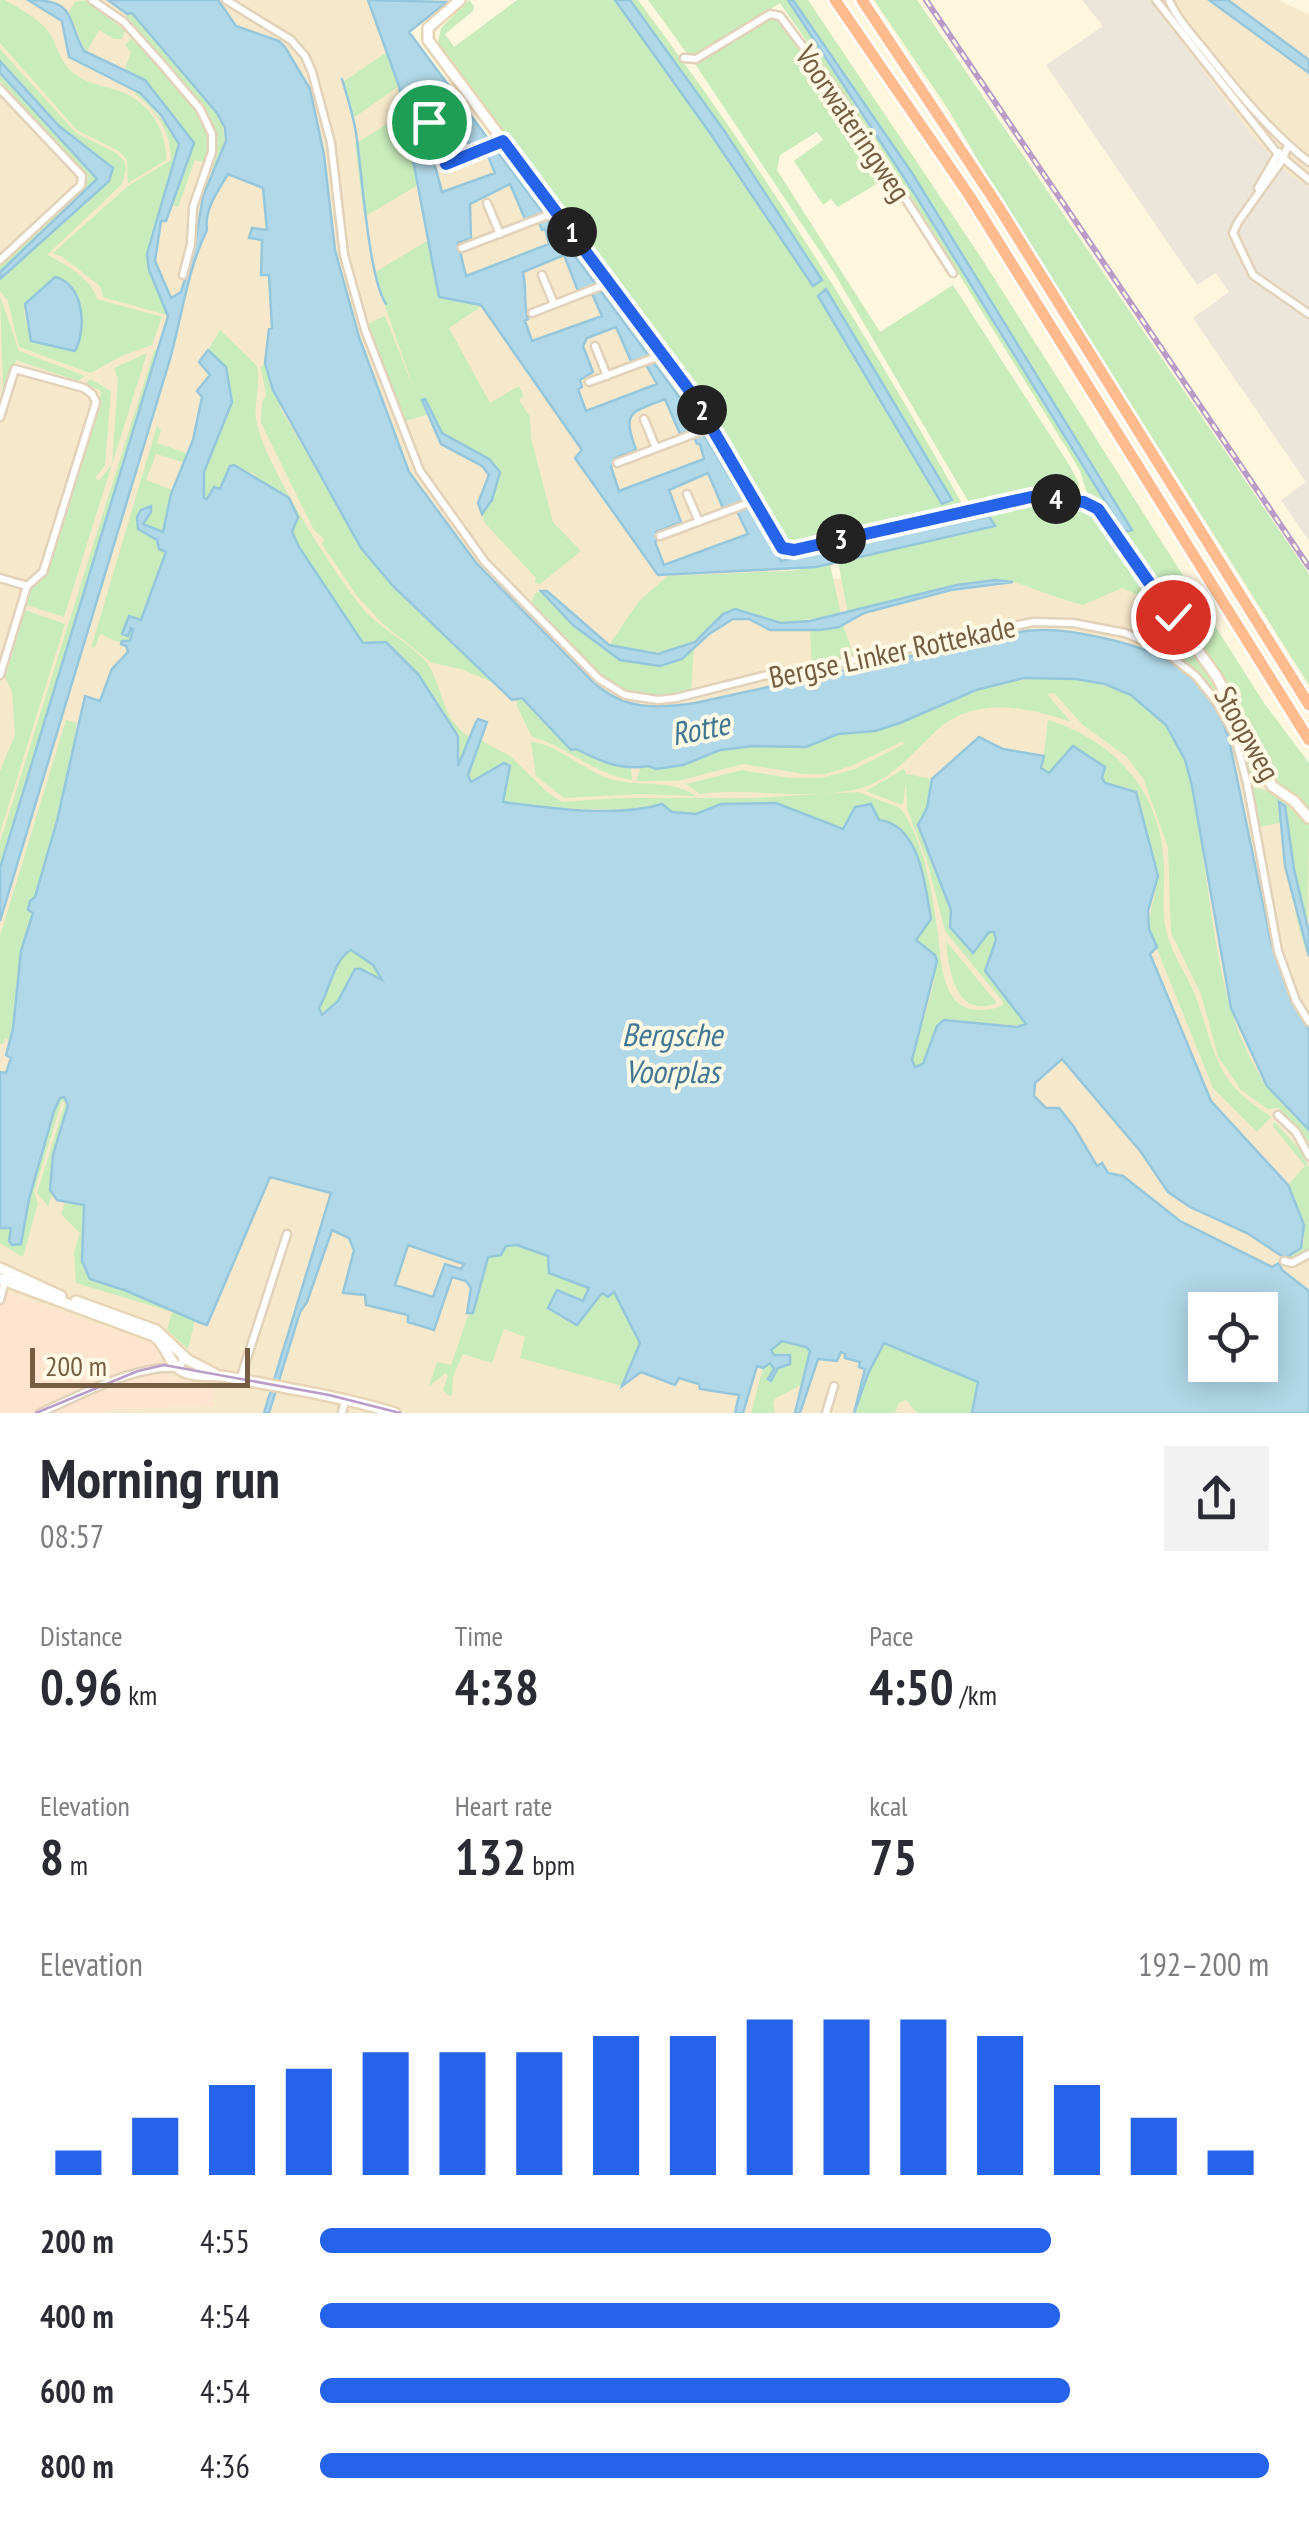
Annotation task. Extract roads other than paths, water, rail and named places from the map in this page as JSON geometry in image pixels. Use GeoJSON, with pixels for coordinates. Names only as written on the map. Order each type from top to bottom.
{"type":"FeatureCollection","features":[{"type":"Feature","properties":{"kind":"highway"},"geometry":{"type":"LineString","coordinates":[[835,0],[969,195],[1309,740]]}},
{"type":"Feature","properties":{"kind":"highway"},"geometry":{"type":"LineString","coordinates":[[862,0],[998,206],[1309,705]]}},
{"type":"Feature","properties":{"kind":"street"},"geometry":{"type":"LineString","coordinates":[[92,0],[124,22],[200,109],[210,126],[214,142],[193,207],[192,244],[183,275]]}},
{"type":"Feature","properties":{"kind":"street","name":"Bergse Linker Rottekade"},"geometry":{"type":"LineString","coordinates":[[226,0],[291,40],[312,72],[331,143],[344,255],[365,330],[420,471],[485,562],[598,679],[625,695],[658,700],[676,698],[772,674],[1033,622],[1073,623],[1149,643],[1176,658],[1196,676],[1234,733],[1278,951],[1296,1001],[1309,1022]]}},
{"type":"Feature","properties":{"kind":"street"},"geometry":{"type":"LineString","coordinates":[[460,0],[428,28],[428,40],[708,428],[751,502],[660,536]]}},
{"type":"Feature","properties":{"kind":"street"},"geometry":{"type":"LineString","coordinates":[[1156,0],[1280,156],[1309,180]]}},
{"type":"Feature","properties":{"kind":"street"},"geometry":{"type":"LineString","coordinates":[[1169,0],[1183,24],[1231,83],[1309,162]]}},
{"type":"Feature","properties":{"kind":"street","name":"Voorwateringweg"},"geometry":{"type":"LineString","coordinates":[[684,58],[696,60],[770,14],[780,16],[837,92],[953,273]]}},
{"type":"Feature","properties":{"kind":"street"},"geometry":{"type":"LineString","coordinates":[[0,260],[81,185],[82,176],[1,93]]}},
{"type":"Feature","properties":{"kind":"street"},"geometry":{"type":"LineString","coordinates":[[429,122],[444,164],[500,142]]}},
{"type":"Feature","properties":{"kind":"street"},"geometry":{"type":"LineString","coordinates":[[1288,145],[1233,234],[1253,275],[1309,314]]}},
{"type":"Feature","properties":{"kind":"street"},"geometry":{"type":"LineString","coordinates":[[487,203],[500,234]]}},
{"type":"Feature","properties":{"kind":"street"},"geometry":{"type":"LineString","coordinates":[[462,248],[552,214]]}},
{"type":"Feature","properties":{"kind":"street"},"geometry":{"type":"LineString","coordinates":[[542,275],[554,304]]}},
{"type":"Feature","properties":{"kind":"street"},"geometry":{"type":"LineString","coordinates":[[532,312],[606,284]]}},
{"type":"Feature","properties":{"kind":"street"},"geometry":{"type":"LineString","coordinates":[[594,346],[607,376]]}},
{"type":"Feature","properties":{"kind":"street"},"geometry":{"type":"LineString","coordinates":[[589,382],[658,357]]}},
{"type":"Feature","properties":{"kind":"street"},"geometry":{"type":"LineString","coordinates":[[0,417],[15,369],[84,388],[95,397],[96,406],[43,572],[27,586],[0,676]]}},
{"type":"Feature","properties":{"kind":"street"},"geometry":{"type":"LineString","coordinates":[[644,419],[656,448]]}},
{"type":"Feature","properties":{"kind":"street"},"geometry":{"type":"LineString","coordinates":[[618,463],[708,428]]}},
{"type":"Feature","properties":{"kind":"street"},"geometry":{"type":"LineString","coordinates":[[688,494],[699,522]]}},
{"type":"Feature","properties":{"kind":"street","name":"Stoopweg"},"geometry":{"type":"LineString","coordinates":[[751,502],[782,548],[789,550],[1031,497],[1084,502],[1098,509],[1211,668],[1272,786],[1294,801],[1309,818]]}},
{"type":"Feature","properties":{"kind":"street"},"geometry":{"type":"LineString","coordinates":[[0,578],[27,586]]}},
{"type":"Feature","properties":{"kind":"street"},"geometry":{"type":"LineString","coordinates":[[1278,1115],[1296,1132],[1309,1156]]}},
{"type":"Feature","properties":{"kind":"street"},"geometry":{"type":"LineString","coordinates":[[240,1380],[287,1234]]}},
{"type":"Feature","properties":{"kind":"street"},"geometry":{"type":"LineString","coordinates":[[1284,1261],[1292,1263],[1309,1254]]}},
{"type":"Feature","properties":{"kind":"street"},"geometry":{"type":"LineString","coordinates":[[0,1300],[4,1275],[162,1333],[192,1362],[220,1376]]}},
{"type":"Feature","properties":{"kind":"street"},"geometry":{"type":"LineString","coordinates":[[147,1330],[162,1342],[178,1368]]}},
{"type":"Feature","properties":{"kind":"street"},"geometry":{"type":"LineString","coordinates":[[178,1368],[182,1353]]}},
{"type":"Feature","properties":{"kind":"street"},"geometry":{"type":"LineString","coordinates":[[40,1413],[138,1372],[161,1367],[350,1401],[395,1413]]}},
{"type":"Feature","properties":{"kind":"street"},"geometry":{"type":"LineString","coordinates":[[826,1413],[834,1386]]}},
{"type":"Feature","properties":{"kind":"street"},"geometry":{"type":"LineString","coordinates":[[342,1413],[350,1401]]}},
{"type":"Feature","properties":{"kind":"street"},"geometry":{"type":"LineString","coordinates":[[350,1401],[350,1413]]}},
{"type":"Feature","properties":{"kind":"water","name":"Rotte"},"geometry":{"type":"Polygon","coordinates":[[[28,0],[62,7],[84,51],[145,80],[194,143],[166,221],[161,221],[155,261],[171,298],[181,292],[195,245],[203,196],[226,141],[225,128],[217,113],[132,13],[127,14],[108,0],[218,0],[236,26],[279,41],[285,47],[310,89],[324,155],[335,250],[359,337],[409,472],[477,564],[592,681],[616,698],[653,706],[695,703],[1035,630],[1074,632],[1146,650],[1194,680],[1207,695],[1228,735],[1271,942],[1290,996],[1309,1031],[1309,1130],[1267,1086],[1231,1008],[1192,786],[1185,760],[1166,725],[1131,695],[1105,684],[1024,678],[976,690],[875,731],[838,734],[806,747],[720,750],[683,765],[656,769],[621,766],[571,750],[522,698],[512,700],[393,586],[361,548],[273,390],[265,363],[272,328],[269,275],[261,275],[262,240],[249,238],[252,228],[267,230],[263,188],[228,174],[210,208],[170,359],[0,921],[0,868],[168,316],[149,270],[147,254],[179,144],[161,115],[140,93],[69,57],[62,21],[28,0]]]}},
{"type":"Feature","properties":{"kind":"water"},"geometry":{"type":"Polygon","coordinates":[[[368,0],[447,2],[409,32],[686,406],[781,561],[989,516],[995,526],[816,567],[658,575],[575,458],[582,450],[481,305],[439,297],[399,86],[368,0]],[[449,99],[414,114],[431,151],[442,192],[495,173],[483,144],[471,149],[449,99]],[[510,184],[470,204],[471,238],[458,243],[466,276],[549,244],[536,215],[525,219],[510,184]],[[564,255],[523,272],[525,321],[532,341],[602,316],[589,287],[578,291],[564,255]],[[616,327],[587,338],[583,346],[593,372],[580,380],[582,387],[578,389],[586,411],[657,384],[642,358],[631,361],[616,327]],[[665,399],[637,411],[630,420],[636,450],[615,458],[617,464],[611,467],[619,491],[704,459],[691,430],[680,434],[665,399]],[[708,473],[669,490],[681,522],[656,532],[655,542],[664,565],[748,534],[734,505],[723,508],[708,473]]]}},
{"type":"Feature","properties":{"kind":"water"},"geometry":{"type":"Polygon","coordinates":[[[615,0],[630,0],[725,132],[822,280],[813,286],[615,0]]]}},
{"type":"Feature","properties":{"kind":"water"},"geometry":{"type":"Polygon","coordinates":[[[788,0],[793,0],[912,173],[1132,530],[1124,532],[916,196],[788,0]]]}},
{"type":"Feature","properties":{"kind":"water"},"geometry":{"type":"Polygon","coordinates":[[[1209,0],[1228,0],[1309,60],[1309,73],[1209,0]]]}},
{"type":"Feature","properties":{"kind":"water"},"geometry":{"type":"Polygon","coordinates":[[[0,61],[59,126],[113,168],[109,181],[0,279],[0,272],[97,179],[0,73],[0,61]]]}},
{"type":"Feature","properties":{"kind":"water"},"geometry":{"type":"Polygon","coordinates":[[[55,277],[72,288],[80,308],[81,331],[75,351],[31,341],[25,304],[55,277]]]}},
{"type":"Feature","properties":{"kind":"water"},"geometry":{"type":"Polygon","coordinates":[[[826,289],[952,500],[942,504],[818,296],[826,289]]]}},
{"type":"Feature","properties":{"kind":"water","name":"Bergsche Voorplas"},"geometry":{"type":"Polygon","coordinates":[[[208,350],[226,367],[232,402],[204,472],[204,498],[214,487],[220,489],[234,465],[289,498],[298,517],[292,532],[299,547],[363,643],[386,642],[418,674],[458,736],[458,766],[476,722],[487,722],[468,775],[471,782],[504,763],[510,766],[503,802],[604,811],[662,804],[672,812],[696,814],[721,804],[776,803],[843,829],[855,807],[871,804],[879,820],[904,833],[918,859],[931,919],[916,940],[937,961],[912,1060],[915,1067],[923,1064],[937,1026],[944,1020],[1017,1027],[1026,1024],[985,971],[996,940],[994,932],[989,932],[973,953],[950,927],[951,910],[918,825],[927,808],[932,779],[979,737],[1003,749],[1044,756],[1041,768],[1049,773],[1073,746],[1105,767],[1105,783],[1136,792],[1158,876],[1148,911],[1149,929],[1157,947],[1150,954],[1211,1101],[1288,1185],[1304,1225],[1301,1248],[1285,1258],[1247,1233],[1190,1207],[1168,1192],[1141,1152],[1062,1059],[1035,1083],[1034,1096],[1046,1108],[1059,1108],[1097,1166],[1102,1163],[1108,1173],[1123,1176],[1180,1221],[1272,1267],[1279,1263],[1282,1270],[1309,1291],[1309,1413],[972,1413],[978,1382],[884,1343],[854,1413],[865,1369],[841,1352],[837,1361],[818,1359],[800,1413],[795,1413],[810,1351],[782,1341],[771,1350],[774,1355],[790,1355],[790,1364],[778,1368],[771,1381],[768,1379],[774,1369],[770,1363],[763,1368],[757,1366],[743,1413],[735,1413],[739,1395],[700,1389],[699,1384],[679,1378],[675,1385],[641,1372],[622,1386],[640,1343],[614,1292],[608,1297],[602,1293],[577,1325],[548,1308],[557,1290],[583,1301],[589,1288],[549,1273],[548,1256],[517,1245],[506,1246],[501,1255],[488,1257],[473,1313],[467,1313],[471,1288],[466,1281],[452,1277],[434,1330],[408,1322],[408,1315],[366,1305],[365,1295],[343,1293],[354,1250],[349,1238],[332,1230],[300,1312],[269,1413],[264,1413],[331,1193],[270,1177],[207,1325],[201,1323],[90,1279],[82,1261],[84,1205],[57,1200],[50,1190],[53,1155],[68,1105],[64,1097],[54,1111],[29,1199],[21,1244],[12,1245],[11,1228],[0,1228],[0,1072],[6,1073],[11,1058],[6,1055],[13,1029],[21,951],[33,913],[28,910],[30,901],[35,897],[57,821],[85,696],[100,701],[112,669],[128,652],[121,644],[130,641],[133,629],[128,636],[122,634],[129,616],[141,620],[166,552],[159,549],[157,540],[138,529],[137,517],[141,510],[151,506],[143,524],[163,532],[171,494],[193,440],[202,397],[197,391],[210,375],[199,362],[208,350]],[[351,950],[345,955],[319,1008],[322,1015],[338,1001],[355,969],[382,980],[373,965],[351,950]],[[408,1245],[395,1285],[433,1297],[445,1264],[461,1269],[464,1264],[408,1245]]]}},
{"type":"Feature","properties":{"kind":"water"},"geometry":{"type":"Polygon","coordinates":[[[425,399],[442,433],[489,459],[500,472],[492,500],[482,514],[478,503],[489,475],[482,466],[441,444],[422,400],[425,399]]]}},
{"type":"Feature","properties":{"kind":"water"},"geometry":{"type":"Polygon","coordinates":[[[1013,582],[951,590],[864,613],[839,627],[820,630],[770,630],[749,619],[733,619],[709,634],[682,659],[660,666],[620,660],[573,625],[541,591],[547,591],[609,645],[658,654],[695,642],[723,614],[735,609],[781,623],[810,621],[957,585],[1013,582]]]}},
{"type":"Feature","properties":{"kind":"water"},"geometry":{"type":"Polygon","coordinates":[[[1279,802],[1285,806],[1309,933],[1309,956],[1285,866],[1279,802]]]}},
{"type":"Feature","properties":{"kind":"waterway"},"geometry":{"type":"LineString","coordinates":[[342,79],[356,133],[375,271],[386,304]]}},
{"type":"Feature","properties":{"kind":"tram line"},"geometry":{"type":"LineString","coordinates":[[36,1413],[138,1371],[164,1365],[329,1395],[400,1413]]}},
{"type":"Feature","properties":{"kind":"railway"},"geometry":{"type":"LineString","coordinates":[[926,0],[1309,567]]}}]}
